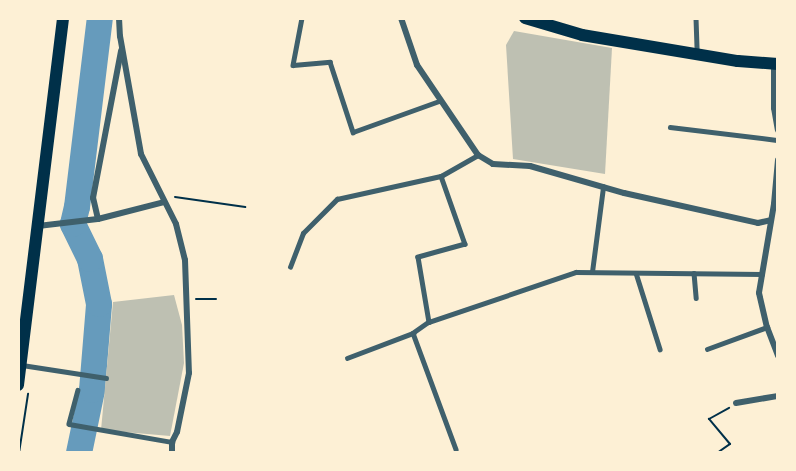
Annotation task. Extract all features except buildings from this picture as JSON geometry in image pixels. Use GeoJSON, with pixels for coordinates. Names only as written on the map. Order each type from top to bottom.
{"type":"FeatureCollection","features":[{"type":"Feature","properties":{"kind":"main road"},"geometry":{"type":"LineString","coordinates":[[18,385],[63,18]]}},
{"type":"Feature","properties":{"kind":"main road"},"geometry":{"type":"LineString","coordinates":[[525,18],[582,36],[776,64]]}},
{"type":"Feature","properties":{"kind":"street"},"geometry":{"type":"LineString","coordinates":[[119,18],[141,154],[176,224],[181,241],[187,299],[189,373],[177,432],[172,442],[172,453]]}},
{"type":"Feature","properties":{"kind":"street"},"geometry":{"type":"LineString","coordinates":[[401,18],[417,65],[439,101],[478,155],[493,164],[530,166],[758,224],[771,220]]}},
{"type":"Feature","properties":{"kind":"street"},"geometry":{"type":"LineString","coordinates":[[98,219],[93,198],[122,47]]}},
{"type":"Feature","properties":{"kind":"street"},"geometry":{"type":"LineString","coordinates":[[776,64],[774,108],[778,130]]}},
{"type":"Feature","properties":{"kind":"street"},"geometry":{"type":"LineString","coordinates":[[778,160],[776,205],[771,220],[759,292],[767,327],[778,356]]}},
{"type":"Feature","properties":{"kind":"street"},"geometry":{"type":"LineString","coordinates":[[38,226],[98,219],[164,202]]}},
{"type":"Feature","properties":{"kind":"street"},"geometry":{"type":"LineString","coordinates":[[736,403],[778,396]]}},
{"type":"Feature","properties":{"kind":"lane"},"geometry":{"type":"LineString","coordinates":[[302,18],[292,65],[330,62],[353,132],[439,101]]}},
{"type":"Feature","properties":{"kind":"lane"},"geometry":{"type":"LineString","coordinates":[[696,18],[697,54]]}},
{"type":"Feature","properties":{"kind":"lane"},"geometry":{"type":"LineString","coordinates":[[670,127],[778,140]]}},
{"type":"Feature","properties":{"kind":"lane"},"geometry":{"type":"LineString","coordinates":[[290,267],[303,233],[337,199],[441,176],[478,155]]}},
{"type":"Feature","properties":{"kind":"lane"},"geometry":{"type":"LineString","coordinates":[[429,322],[418,258],[465,244],[441,176]]}},
{"type":"Feature","properties":{"kind":"lane"},"geometry":{"type":"LineString","coordinates":[[592,272],[603,186]]}},
{"type":"Feature","properties":{"kind":"lane"},"geometry":{"type":"LineString","coordinates":[[347,358],[413,333],[429,322],[576,272],[762,274]]}},
{"type":"Feature","properties":{"kind":"lane"},"geometry":{"type":"LineString","coordinates":[[636,273],[660,349]]}},
{"type":"Feature","properties":{"kind":"lane"},"geometry":{"type":"LineString","coordinates":[[694,273],[696,298]]}},
{"type":"Feature","properties":{"kind":"lane"},"geometry":{"type":"LineString","coordinates":[[707,349],[767,327]]}},
{"type":"Feature","properties":{"kind":"lane"},"geometry":{"type":"LineString","coordinates":[[413,333],[456,448]]}},
{"type":"Feature","properties":{"kind":"lane"},"geometry":{"type":"LineString","coordinates":[[20,365],[106,378]]}},
{"type":"Feature","properties":{"kind":"lane"},"geometry":{"type":"LineString","coordinates":[[78,390],[69,424],[172,442]]}},
{"type":"Feature","properties":{"kind":"path"},"geometry":{"type":"LineString","coordinates":[[160,195],[245,207]]}},
{"type":"Feature","properties":{"kind":"path"},"geometry":{"type":"LineString","coordinates":[[187,299],[216,299]]}},
{"type":"Feature","properties":{"kind":"path"},"geometry":{"type":"LineString","coordinates":[[717,453],[730,444],[709,419],[736,403]]}},
{"type":"Feature","properties":{"kind":"waterway"},"geometry":{"type":"LineString","coordinates":[[79,453],[92,390],[99,304],[90,259],[73,224],[100,18]]}}]}
